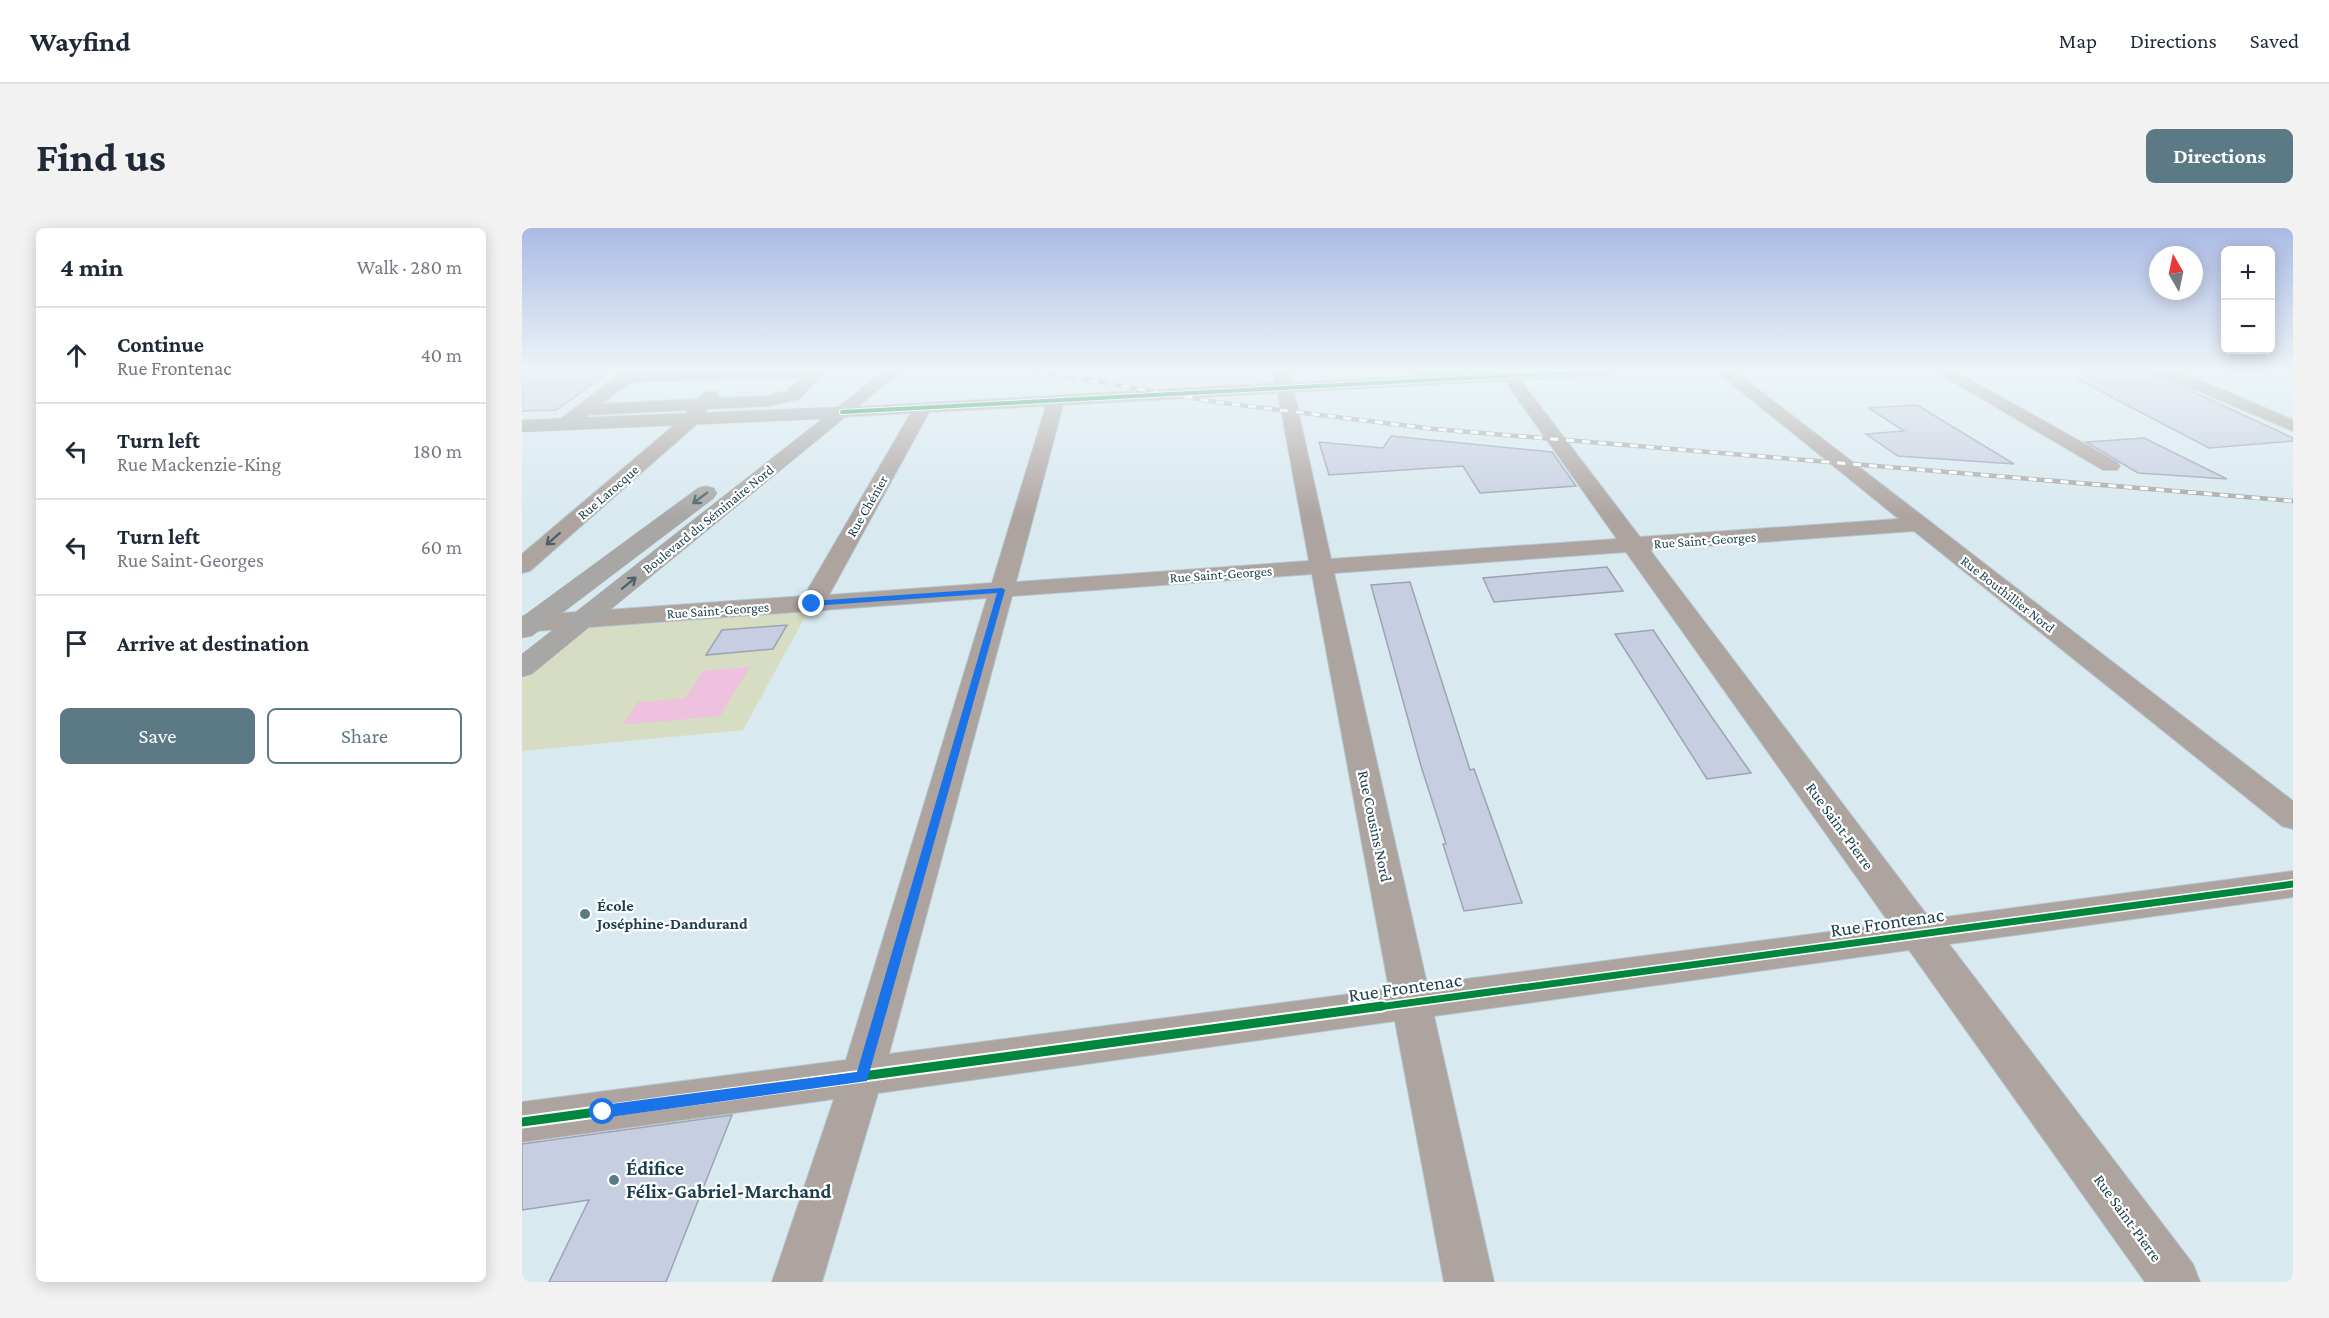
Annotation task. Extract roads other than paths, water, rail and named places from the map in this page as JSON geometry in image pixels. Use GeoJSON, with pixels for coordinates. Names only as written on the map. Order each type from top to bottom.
{"type":"FeatureCollection","features":[{"type":"Feature","properties":{"kind":"main road"},"geometry":{"type":"LineString","coordinates":[[522,426],[614,419]]}},
{"type":"Feature","properties":{"kind":"main road","name":"Boulevard du Séminaire Nord"},"geometry":{"type":"LineString","coordinates":[[525,626],[806,419]]}},
{"type":"Feature","properties":{"kind":"main road","name":"Boulevard du Séminaire Nord"},"geometry":{"type":"LineString","coordinates":[[522,668],[833,419]]}},
{"type":"Feature","properties":{"kind":"street"},"geometry":{"type":"LineString","coordinates":[[565,424],[571,419]]}},
{"type":"Feature","properties":{"kind":"street","name":"Rue Larocque"},"geometry":{"type":"LineString","coordinates":[[522,566],[689,419]]}},
{"type":"Feature","properties":{"kind":"street","name":"Rue Chénier"},"geometry":{"type":"LineString","coordinates":[[812,604],[916,419]]}},
{"type":"Feature","properties":{"kind":"street"},"geometry":{"type":"LineString","coordinates":[[797,1282],[862,1077],[1051,419]]}},
{"type":"Feature","properties":{"kind":"street","name":"Rue Cousins Nord"},"geometry":{"type":"LineString","coordinates":[[1291,419],[1469,1282]]}},
{"type":"Feature","properties":{"kind":"street","name":"Rue Saint-Pierre"},"geometry":{"type":"LineString","coordinates":[[1541,419],[2175,1282]]}},
{"type":"Feature","properties":{"kind":"street","name":"Rue Bouthillier Nord"},"geometry":{"type":"LineString","coordinates":[[1786,419],[2293,818]]}},
{"type":"Feature","properties":{"kind":"street"},"geometry":{"type":"LineString","coordinates":[[2028,419],[2110,466]]}},
{"type":"Feature","properties":{"kind":"street"},"geometry":{"type":"LineString","coordinates":[[2277,419],[2293,426]]}},
{"type":"Feature","properties":{"kind":"street","name":"Rue Saint-Georges"},"geometry":{"type":"LineString","coordinates":[[525,626],[1919,524]]}},
{"type":"Feature","properties":{"kind":"street","name":"Rue Frontenac"},"geometry":{"type":"LineString","coordinates":[[522,1122],[2293,884]]}},
{"type":"Feature","properties":{"kind":"railway"},"geometry":{"type":"LineString","coordinates":[[1355,419],[1434,429],[2293,501]]}},
{"type":"Feature","properties":{"kind":"place","name":"École Joséphine-Dandurand"},"geometry":{"type":"Point","coordinates":[585,914]}},
{"type":"Feature","properties":{"kind":"place","name":"Édifice Félix-Gabriel-Marchand"},"geometry":{"type":"Point","coordinates":[614,1180]}}]}
